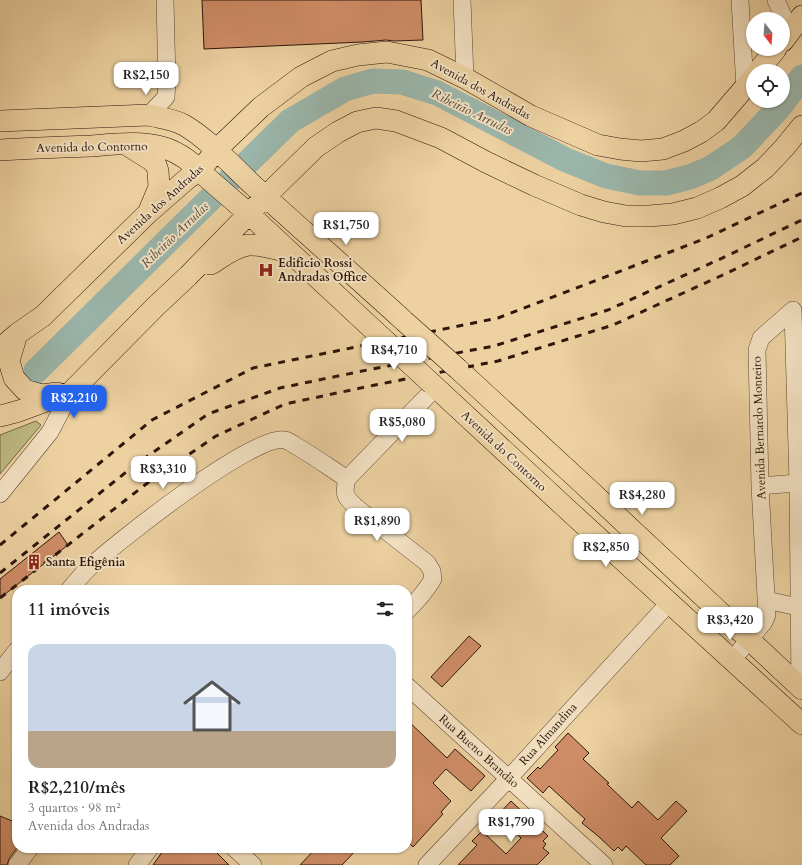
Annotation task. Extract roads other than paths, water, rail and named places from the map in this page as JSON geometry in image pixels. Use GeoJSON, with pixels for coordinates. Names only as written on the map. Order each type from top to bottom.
{"type":"FeatureCollection","features":[{"type":"Feature","properties":{"kind":"main road","name":"Avenida dos Andradas"},"geometry":{"type":"LineString","coordinates":[[0,349],[17,334],[43,316],[148,213],[188,178],[202,173],[219,152],[261,107],[301,77],[332,61],[358,55],[387,52],[428,60],[465,78],[531,116],[598,144],[620,149],[641,151],[663,149],[684,141],[701,132],[716,121],[746,86]]}},
{"type":"Feature","properties":{"kind":"main road"},"geometry":{"type":"LineString","coordinates":[[764,64],[770,56]]}},
{"type":"Feature","properties":{"kind":"main road"},"geometry":{"type":"LineString","coordinates":[[0,121],[149,116],[181,124],[192,131],[219,152],[260,192],[584,485],[801,688]]}},
{"type":"Feature","properties":{"kind":"main road"},"geometry":{"type":"LineString","coordinates":[[0,416],[19,411],[71,392],[188,276],[260,192],[316,147],[338,132],[357,122],[376,118],[396,121],[441,138],[534,185],[581,205],[604,212],[626,216],[673,214],[696,208],[720,198],[742,186],[765,168],[802,126]]}},
{"type":"Feature","properties":{"kind":"main road"},"geometry":{"type":"LineString","coordinates":[[125,144],[151,160],[156,165],[159,187],[148,213]]}},
{"type":"Feature","properties":{"kind":"main road","name":"Avenida do Contorno"},"geometry":{"type":"LineString","coordinates":[[0,150],[148,144],[165,148],[181,156],[244,210],[573,516],[802,724]]}},
{"type":"Feature","properties":{"kind":"main road"},"geometry":{"type":"LineString","coordinates":[[188,276],[206,267],[232,250],[247,245],[259,245],[290,253]]}},
{"type":"Feature","properties":{"kind":"main road"},"geometry":{"type":"LineString","coordinates":[[17,334],[9,361],[14,378],[25,390],[42,395],[71,392]]}},
{"type":"Feature","properties":{"kind":"street"},"geometry":{"type":"LineString","coordinates":[[149,116],[166,97],[165,0]]}},
{"type":"Feature","properties":{"kind":"street"},"geometry":{"type":"LineString","coordinates":[[462,0],[465,78]]}},
{"type":"Feature","properties":{"kind":"street"},"geometry":{"type":"LineString","coordinates":[[740,0],[747,64]]}},
{"type":"Feature","properties":{"kind":"street"},"geometry":{"type":"LineString","coordinates":[[776,0],[792,30]]}},
{"type":"Feature","properties":{"kind":"street","name":"Avenida Bernardo Monteiro"},"geometry":{"type":"LineString","coordinates":[[797,308],[798,607],[801,688]]}},
{"type":"Feature","properties":{"kind":"street","name":"Avenida Bernardo Monteiro"},"geometry":{"type":"LineString","coordinates":[[732,660],[764,622],[767,615],[760,486],[757,350],[761,338],[797,308]]}},
{"type":"Feature","properties":{"kind":"street"},"geometry":{"type":"LineString","coordinates":[[412,606],[423,595],[434,579],[432,571],[427,563],[357,508],[348,499],[345,490],[347,479],[434,386]]}},
{"type":"Feature","properties":{"kind":"street"},"geometry":{"type":"LineString","coordinates":[[0,494],[50,432],[71,392]]}},
{"type":"Feature","properties":{"kind":"street"},"geometry":{"type":"LineString","coordinates":[[74,585],[91,566],[177,497],[242,455],[264,444],[285,440],[305,451],[347,479]]}},
{"type":"Feature","properties":{"kind":"street"},"geometry":{"type":"LineString","coordinates":[[760,486],[798,483]]}},
{"type":"Feature","properties":{"kind":"street"},"geometry":{"type":"LineString","coordinates":[[766,600],[798,607]]}},
{"type":"Feature","properties":{"kind":"street","name":"Rua Almandina"},"geometry":{"type":"LineString","coordinates":[[427,865],[509,778],[669,603]]}},
{"type":"Feature","properties":{"kind":"street"},"geometry":{"type":"LineString","coordinates":[[0,672],[12,656]]}},
{"type":"Feature","properties":{"kind":"street","name":"Rua Bueno Brandão"},"geometry":{"type":"LineString","coordinates":[[412,691],[604,865]]}},
{"type":"Feature","properties":{"kind":"street"},"geometry":{"type":"LineString","coordinates":[[17,865],[26,853]]}},
{"type":"Feature","properties":{"kind":"street"},"geometry":{"type":"LineString","coordinates":[[137,865],[146,853]]}},
{"type":"Feature","properties":{"kind":"street"},"geometry":{"type":"LineString","coordinates":[[240,853],[253,865]]}},
{"type":"Feature","properties":{"kind":"waterway","name":"Ribeirão Arrudas"},"geometry":{"type":"LineString","coordinates":[[36,371],[290,121],[345,89],[373,81],[402,82],[437,93],[566,160],[606,176],[640,183],[666,183],[690,177],[711,168],[742,147],[778,109],[802,77]]}},
{"type":"Feature","properties":{"kind":"railway"},"geometry":{"type":"LineString","coordinates":[[0,545],[152,420],[253,368],[498,318],[704,239],[802,193]]}},
{"type":"Feature","properties":{"kind":"railway"},"geometry":{"type":"LineString","coordinates":[[0,573],[135,465],[208,414],[280,388],[494,346],[608,310],[802,220]]}},
{"type":"Feature","properties":{"kind":"railway"},"geometry":{"type":"LineString","coordinates":[[17,585],[150,481],[216,436],[285,404],[498,361],[613,325],[802,237]]}},
{"type":"Feature","properties":{"kind":"railway"},"geometry":{"type":"LineString","coordinates":[[0,598],[12,589]]}},
{"type":"Feature","properties":{"kind":"place","name":"Edifício Rossi Andradas Office"},"geometry":{"type":"Point","coordinates":[266,270]}},
{"type":"Feature","properties":{"kind":"place","name":"Santa Efigênia"},"geometry":{"type":"Point","coordinates":[34,562]}}]}
